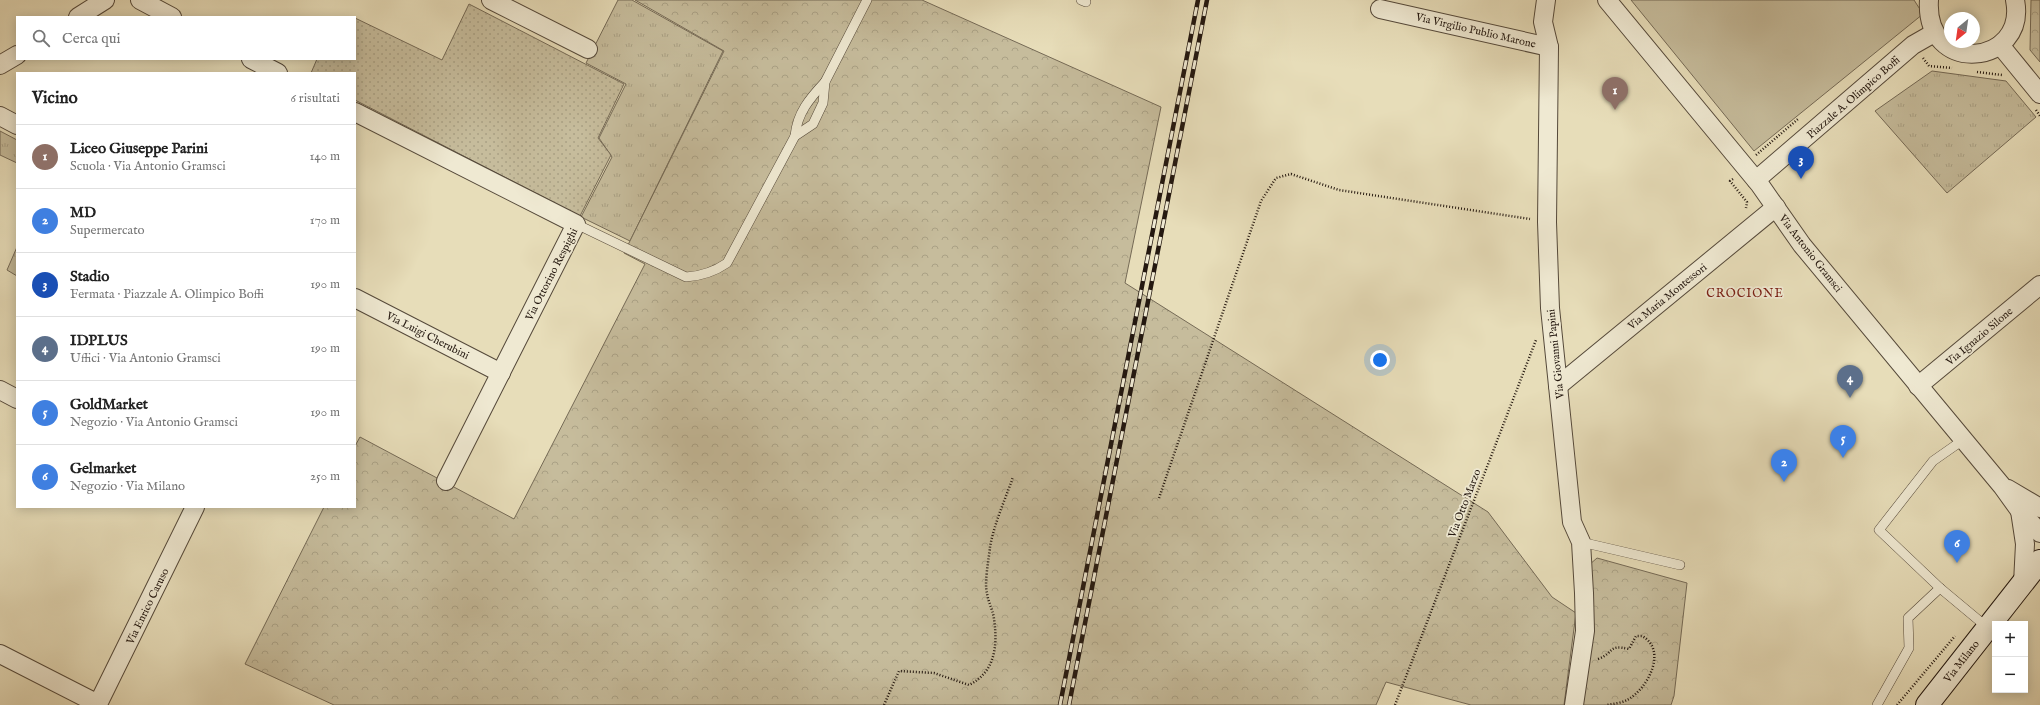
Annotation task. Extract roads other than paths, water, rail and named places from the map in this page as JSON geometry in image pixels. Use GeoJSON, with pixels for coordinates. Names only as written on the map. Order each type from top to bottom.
{"type":"FeatureCollection","features":[{"type":"Feature","properties":{"kind":"main road","name":"Via Milano"},"geometry":{"type":"LineString","coordinates":[[1927,705],[1980,622],[2023,582],[2040,561]]}},
{"type":"Feature","properties":{"kind":"street"},"geometry":{"type":"LineString","coordinates":[[80,16],[105,0]]}},
{"type":"Feature","properties":{"kind":"street"},"geometry":{"type":"LineString","coordinates":[[140,0],[170,16]]}},
{"type":"Feature","properties":{"kind":"street"},"geometry":{"type":"LineString","coordinates":[[491,0],[588,49]]}},
{"type":"Feature","properties":{"kind":"street","name":"Via Giovanni Papini"},"geometry":{"type":"LineString","coordinates":[[1546,0],[1543,22],[1548,47],[1547,222],[1550,308],[1572,522],[1581,542],[1585,631],[1574,705]]}},
{"type":"Feature","properties":{"kind":"street","name":"Via Antonio Gramsci"},"geometry":{"type":"LineString","coordinates":[[1607,0],[1756,180],[1802,246],[2002,486],[2020,511],[2040,533]]}},
{"type":"Feature","properties":{"kind":"street"},"geometry":{"type":"LineString","coordinates":[[1929,0],[1928,14],[1934,33],[1944,44],[1958,52],[1973,54],[1984,53],[2000,45],[2011,33],[2016,19],[2015,0]]}},
{"type":"Feature","properties":{"kind":"street","name":"Via Virgilio Publio Marone"},"geometry":{"type":"LineString","coordinates":[[1380,9],[1548,47]]}},
{"type":"Feature","properties":{"kind":"street","name":"Piazzale A. Olimpico Boffi"},"geometry":{"type":"LineString","coordinates":[[1756,180],[1913,45],[1934,33]]}},
{"type":"Feature","properties":{"kind":"street"},"geometry":{"type":"LineString","coordinates":[[2000,45],[2040,94]]}},
{"type":"Feature","properties":{"kind":"street"},"geometry":{"type":"LineString","coordinates":[[0,65],[16,56]]}},
{"type":"Feature","properties":{"kind":"street"},"geometry":{"type":"LineString","coordinates":[[253,60],[276,72]]}},
{"type":"Feature","properties":{"kind":"street","name":"Via Ottorino Respighi"},"geometry":{"type":"LineString","coordinates":[[356,113],[576,224],[446,481]]}},
{"type":"Feature","properties":{"kind":"street"},"geometry":{"type":"LineString","coordinates":[[0,116],[16,124]]}},
{"type":"Feature","properties":{"kind":"street","name":"Via Maria Montessori"},"geometry":{"type":"LineString","coordinates":[[1558,386],[1776,207]]}},
{"type":"Feature","properties":{"kind":"street","name":"Via Ignazio Silone"},"geometry":{"type":"LineString","coordinates":[[1918,386],[2040,286]]}},
{"type":"Feature","properties":{"kind":"street","name":"Via Luigi Cherubini"},"geometry":{"type":"LineString","coordinates":[[356,299],[501,373]]}},
{"type":"Feature","properties":{"kind":"street"},"geometry":{"type":"LineString","coordinates":[[0,390],[16,398]]}},
{"type":"Feature","properties":{"kind":"street","name":"Via Antonio Gramsci"},"geometry":{"type":"LineString","coordinates":[[2002,486],[2040,508]]}},
{"type":"Feature","properties":{"kind":"street","name":"Via Enrico Caruso"},"geometry":{"type":"LineString","coordinates":[[98,704],[195,508]]}},
{"type":"Feature","properties":{"kind":"street","name":"Via Antonio Gramsci"},"geometry":{"type":"LineString","coordinates":[[2020,511],[2025,544],[2023,582]]}},
{"type":"Feature","properties":{"kind":"street"},"geometry":{"type":"LineString","coordinates":[[0,654],[98,704]]}},
{"type":"Feature","properties":{"kind":"lane"},"geometry":{"type":"LineString","coordinates":[[576,224],[686,277],[707,274],[727,263],[795,136],[796,122],[805,106],[825,82],[867,0]]}},
{"type":"Feature","properties":{"kind":"lane"},"geometry":{"type":"LineString","coordinates":[[795,136],[813,124],[823,103],[825,82]]}},
{"type":"Feature","properties":{"kind":"lane"},"geometry":{"type":"LineString","coordinates":[[1963,440],[1933,461],[1879,530],[1940,588],[1980,622]]}},
{"type":"Feature","properties":{"kind":"lane"},"geometry":{"type":"LineString","coordinates":[[1581,542],[1680,565]]}},
{"type":"Feature","properties":{"kind":"lane"},"geometry":{"type":"LineString","coordinates":[[1878,705],[1908,648],[1908,618],[1940,588]]}},
{"type":"Feature","properties":{"kind":"railway"},"geometry":{"type":"LineString","coordinates":[[1060,705],[1198,0]]}},
{"type":"Feature","properties":{"kind":"railway"},"geometry":{"type":"LineString","coordinates":[[1069,705],[1207,0]]}},
{"type":"Feature","properties":{"kind":"place","name":"Liceo Giuseppe Parini"},"geometry":{"type":"Point","coordinates":[1615,110]}},
{"type":"Feature","properties":{"kind":"place","name":"Stadio"},"geometry":{"type":"Point","coordinates":[1801,179]}},
{"type":"Feature","properties":{"kind":"place","name":"IDPLUS"},"geometry":{"type":"Point","coordinates":[1850,398]}},
{"type":"Feature","properties":{"kind":"place","name":"GoldMarket"},"geometry":{"type":"Point","coordinates":[1843,458]}},
{"type":"Feature","properties":{"kind":"place","name":"MD"},"geometry":{"type":"Point","coordinates":[1784,482]}},
{"type":"Feature","properties":{"kind":"place","name":"Gelmarket"},"geometry":{"type":"Point","coordinates":[1957,563]}},
{"type":"Feature","properties":{"kind":"district","name":"CROCIONE"},"geometry":{"type":"Point","coordinates":[1745,293]}}]}
